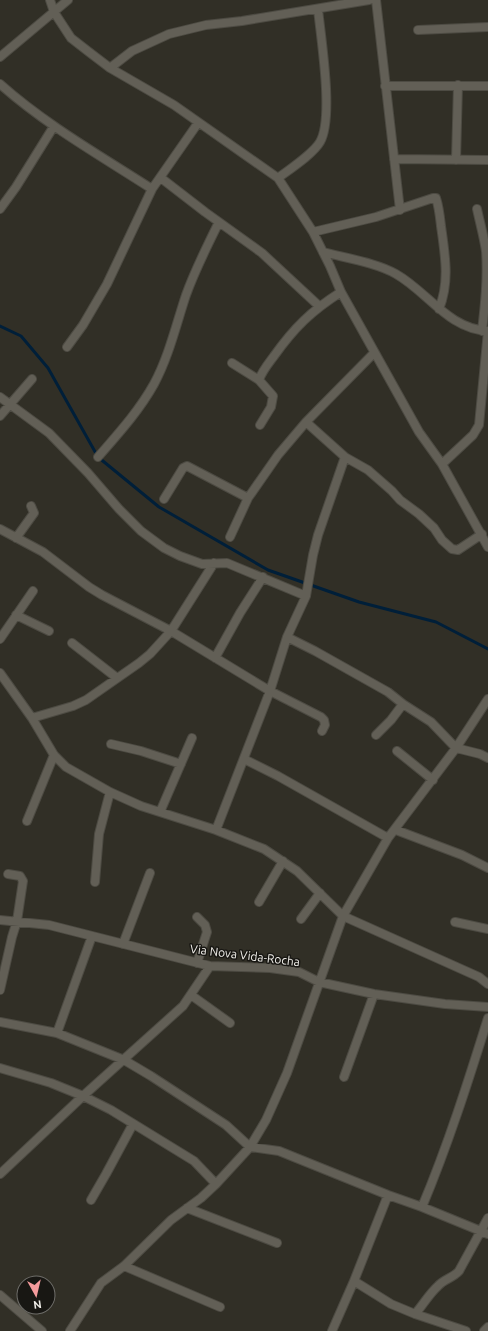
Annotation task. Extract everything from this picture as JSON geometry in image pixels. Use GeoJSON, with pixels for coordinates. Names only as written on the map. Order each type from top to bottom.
{"type":"FeatureCollection","features":[{"type":"Feature","properties":{"kind":"street"},"geometry":{"type":"LineString","coordinates":[[50,0],[54,12],[71,38],[110,68],[174,105],[278,178],[313,232],[324,252],[341,292],[374,353],[419,432],[442,464],[488,547]]}},
{"type":"Feature","properties":{"kind":"street"},"geometry":{"type":"LineString","coordinates":[[0,57],[68,0]]}},
{"type":"Feature","properties":{"kind":"street"},"geometry":{"type":"LineString","coordinates":[[110,68],[132,51],[169,34],[206,25],[242,21],[369,0]]}},
{"type":"Feature","properties":{"kind":"street"},"geometry":{"type":"LineString","coordinates":[[376,0],[400,210]]}},
{"type":"Feature","properties":{"kind":"street"},"geometry":{"type":"LineString","coordinates":[[278,178],[314,150],[325,131],[326,93],[318,9]]}},
{"type":"Feature","properties":{"kind":"street"},"geometry":{"type":"LineString","coordinates":[[418,30],[488,27]]}},
{"type":"Feature","properties":{"kind":"street"},"geometry":{"type":"LineString","coordinates":[[0,84],[17,99],[54,126],[152,189]]}},
{"type":"Feature","properties":{"kind":"street"},"geometry":{"type":"LineString","coordinates":[[456,160],[458,85]]}},
{"type":"Feature","properties":{"kind":"street"},"geometry":{"type":"LineString","coordinates":[[385,86],[488,86]]}},
{"type":"Feature","properties":{"kind":"street"},"geometry":{"type":"LineString","coordinates":[[67,347],[86,320],[107,284],[152,189],[198,123]]}},
{"type":"Feature","properties":{"kind":"street"},"geometry":{"type":"LineString","coordinates":[[0,209],[16,188],[54,126]]}},
{"type":"Feature","properties":{"kind":"street"},"geometry":{"type":"LineString","coordinates":[[394,159],[488,160]]}},
{"type":"Feature","properties":{"kind":"street"},"geometry":{"type":"LineString","coordinates":[[161,178],[262,254],[319,306]]}},
{"type":"Feature","properties":{"kind":"street"},"geometry":{"type":"LineString","coordinates":[[313,232],[376,217],[436,198],[446,256],[444,297],[439,310]]}},
{"type":"Feature","properties":{"kind":"street"},"geometry":{"type":"LineString","coordinates":[[442,464],[473,435],[479,425],[486,331],[487,275],[486,252],[477,209]]}},
{"type":"Feature","properties":{"kind":"street"},"geometry":{"type":"LineString","coordinates":[[98,457],[131,419],[154,384],[173,337],[186,294],[219,222]]}},
{"type":"Feature","properties":{"kind":"street"},"geometry":{"type":"LineString","coordinates":[[324,252],[395,273],[406,280],[447,316],[465,326],[486,331]]}},
{"type":"Feature","properties":{"kind":"street"},"geometry":{"type":"LineString","coordinates":[[259,380],[261,373],[287,338],[319,306],[341,292]]}},
{"type":"Feature","properties":{"kind":"street"},"geometry":{"type":"LineString","coordinates":[[230,537],[248,498],[278,454],[306,422],[374,353]]}},
{"type":"Feature","properties":{"kind":"street"},"geometry":{"type":"LineString","coordinates":[[232,363],[259,380],[273,396],[271,408],[260,425]]}},
{"type":"Feature","properties":{"kind":"street"},"geometry":{"type":"LineString","coordinates":[[0,416],[32,380]]}},
{"type":"Feature","properties":{"kind":"street"},"geometry":{"type":"LineString","coordinates":[[0,397],[49,433],[88,473],[119,509],[141,531],[164,548],[202,564],[227,562],[306,596]]}},
{"type":"Feature","properties":{"kind":"street"},"geometry":{"type":"LineString","coordinates":[[306,422],[345,457],[368,470],[400,500],[419,514],[434,528],[442,540],[452,549],[458,550],[482,534]]}},
{"type":"Feature","properties":{"kind":"street"},"geometry":{"type":"LineString","coordinates":[[216,830],[270,691],[287,637],[306,596],[318,535],[345,457]]}},
{"type":"Feature","properties":{"kind":"street"},"geometry":{"type":"LineString","coordinates":[[164,499],[183,468],[187,466],[248,498]]}},
{"type":"Feature","properties":{"kind":"street"},"geometry":{"type":"LineString","coordinates":[[16,538],[34,513],[31,506]]}},
{"type":"Feature","properties":{"kind":"street"},"geometry":{"type":"LineString","coordinates":[[0,529],[53,559],[89,587],[102,595],[171,631],[270,691],[321,717],[325,725],[322,731]]}},
{"type":"Feature","properties":{"kind":"street"},"geometry":{"type":"LineString","coordinates":[[32,718],[73,706],[86,700],[150,654],[171,631],[214,564]]}},
{"type":"Feature","properties":{"kind":"street"},"geometry":{"type":"LineString","coordinates":[[216,658],[240,613],[264,577]]}},
{"type":"Feature","properties":{"kind":"street"},"geometry":{"type":"LineString","coordinates":[[0,639],[33,591]]}},
{"type":"Feature","properties":{"kind":"street"},"geometry":{"type":"LineString","coordinates":[[16,615],[49,631]]}},
{"type":"Feature","properties":{"kind":"street"},"geometry":{"type":"LineString","coordinates":[[287,637],[388,692],[403,704],[431,722],[456,748],[480,754],[488,758]]}},
{"type":"Feature","properties":{"kind":"street"},"geometry":{"type":"LineString","coordinates":[[72,643],[117,678]]}},
{"type":"Feature","properties":{"kind":"street"},"geometry":{"type":"LineString","coordinates":[[0,673],[32,718],[54,755],[66,767],[110,792],[141,806],[216,830],[264,849],[297,871],[343,916],[479,977],[488,984]]}},
{"type":"Feature","properties":{"kind":"street"},"geometry":{"type":"LineString","coordinates":[[70,1331],[101,1283],[124,1266],[171,1220],[216,1184],[250,1147],[266,1120],[287,1073],[343,916],[388,838],[396,830],[433,780],[488,699]]}},
{"type":"Feature","properties":{"kind":"street"},"geometry":{"type":"LineString","coordinates":[[376,735],[391,720],[403,704]]}},
{"type":"Feature","properties":{"kind":"street"},"geometry":{"type":"LineString","coordinates":[[160,812],[192,738]]}},
{"type":"Feature","properties":{"kind":"street"},"geometry":{"type":"LineString","coordinates":[[110,744],[141,751],[181,764]]}},
{"type":"Feature","properties":{"kind":"street"},"geometry":{"type":"LineString","coordinates":[[397,751],[433,780]]}},
{"type":"Feature","properties":{"kind":"street"},"geometry":{"type":"LineString","coordinates":[[27,821],[54,755]]}},
{"type":"Feature","properties":{"kind":"street"},"geometry":{"type":"LineString","coordinates":[[244,759],[278,776],[388,838]]}},
{"type":"Feature","properties":{"kind":"street"},"geometry":{"type":"LineString","coordinates":[[95,882],[99,834],[110,792]]}},
{"type":"Feature","properties":{"kind":"street"},"geometry":{"type":"LineString","coordinates":[[396,830],[462,855],[488,868]]}},
{"type":"Feature","properties":{"kind":"street"},"geometry":{"type":"LineString","coordinates":[[258,902],[283,861]]}},
{"type":"Feature","properties":{"kind":"street"},"geometry":{"type":"LineString","coordinates":[[123,944],[150,873]]}},
{"type":"Feature","properties":{"kind":"street"},"geometry":{"type":"LineString","coordinates":[[0,990],[17,921],[23,881],[20,876],[8,874]]}},
{"type":"Feature","properties":{"kind":"street"},"geometry":{"type":"LineString","coordinates":[[301,919],[320,893]]}},
{"type":"Feature","properties":{"kind":"street"},"geometry":{"type":"LineString","coordinates":[[197,917],[205,925],[207,932],[197,963]]}},
{"type":"Feature","properties":{"kind":"street","name":"Via Nova Vida-Rocha"},"geometry":{"type":"LineString","coordinates":[[0,920],[48,925],[210,966],[270,968],[299,972],[319,982],[374,994],[445,1004],[488,1007]]}},
{"type":"Feature","properties":{"kind":"street"},"geometry":{"type":"LineString","coordinates":[[456,922],[488,929]]}},
{"type":"Feature","properties":{"kind":"street"},"geometry":{"type":"LineString","coordinates":[[57,1033],[92,936]]}},
{"type":"Feature","properties":{"kind":"street"},"geometry":{"type":"LineString","coordinates":[[0,1174],[83,1096],[184,1006],[210,966]]}},
{"type":"Feature","properties":{"kind":"street"},"geometry":{"type":"LineString","coordinates":[[344,1077],[374,994]]}},
{"type":"Feature","properties":{"kind":"street"},"geometry":{"type":"LineString","coordinates":[[192,995],[230,1023]]}},
{"type":"Feature","properties":{"kind":"street"},"geometry":{"type":"LineString","coordinates":[[422,1207],[442,1160],[474,1066],[488,1018]]}},
{"type":"Feature","properties":{"kind":"street"},"geometry":{"type":"LineString","coordinates":[[0,1022],[57,1033],[124,1060],[226,1125],[250,1147],[279,1151],[485,1233]]}},
{"type":"Feature","properties":{"kind":"street"},"geometry":{"type":"LineString","coordinates":[[0,1068],[51,1083],[83,1096],[111,1110],[194,1161],[216,1184]]}},
{"type":"Feature","properties":{"kind":"street"},"geometry":{"type":"LineString","coordinates":[[90,1200],[133,1124]]}},
{"type":"Feature","properties":{"kind":"street"},"geometry":{"type":"LineString","coordinates":[[332,1331],[354,1281],[388,1195]]}},
{"type":"Feature","properties":{"kind":"street"},"geometry":{"type":"LineString","coordinates":[[187,1208],[277,1243]]}},
{"type":"Feature","properties":{"kind":"street"},"geometry":{"type":"LineString","coordinates":[[415,1314],[437,1286],[443,1281],[456,1275],[485,1233],[488,1218]]}},
{"type":"Feature","properties":{"kind":"street"},"geometry":{"type":"LineString","coordinates":[[124,1266],[220,1307]]}},
{"type":"Feature","properties":{"kind":"street"},"geometry":{"type":"LineString","coordinates":[[354,1281],[391,1304],[415,1314],[466,1331]]}},
{"type":"Feature","properties":{"kind":"street"},"geometry":{"type":"LineString","coordinates":[[0,1294],[42,1331]]}},
{"type":"Feature","properties":{"kind":"street"},"geometry":{"type":"LineString","coordinates":[[484,1331],[488,1327]]}},
{"type":"Feature","properties":{"kind":"waterway"},"geometry":{"type":"LineString","coordinates":[[0,326],[21,336],[48,368],[98,457],[159,507],[268,570],[359,602],[436,622],[488,649]]}}]}
